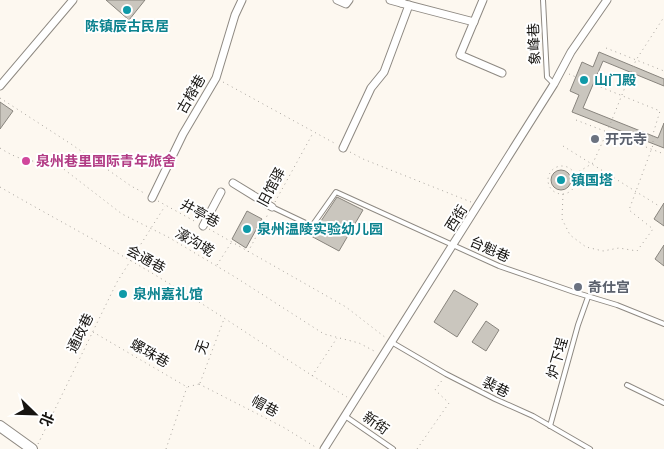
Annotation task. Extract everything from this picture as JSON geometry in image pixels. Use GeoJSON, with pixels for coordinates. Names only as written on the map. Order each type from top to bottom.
{"type":"FeatureCollection","features":[{"type":"Feature","properties":{"kind":"street"},"geometry":{"type":"LineString","coordinates":[[0,86],[73,0]]}},
{"type":"Feature","properties":{"kind":"street","name":"古榕巷"},"geometry":{"type":"LineString","coordinates":[[152,198],[183,134],[216,78],[235,15],[242,0]]}},
{"type":"Feature","properties":{"kind":"street"},"geometry":{"type":"LineString","coordinates":[[337,0],[346,4],[349,0]]}},
{"type":"Feature","properties":{"kind":"street"},"geometry":{"type":"LineString","coordinates":[[390,0],[474,22]]}},
{"type":"Feature","properties":{"kind":"street"},"geometry":{"type":"LineString","coordinates":[[483,0],[460,55],[502,73]]}},
{"type":"Feature","properties":{"kind":"street","name":"西街"},"geometry":{"type":"LineString","coordinates":[[324,449],[454,245],[554,84],[571,52],[607,0]]}},
{"type":"Feature","properties":{"kind":"street"},"geometry":{"type":"LineString","coordinates":[[343,148],[371,88],[384,72],[409,5]]}},
{"type":"Feature","properties":{"kind":"street"},"geometry":{"type":"LineString","coordinates":[[234,183],[272,206]]}},
{"type":"Feature","properties":{"kind":"street"},"geometry":{"type":"LineString","coordinates":[[203,226],[221,192]]}},
{"type":"Feature","properties":{"kind":"street"},"geometry":{"type":"LineString","coordinates":[[0,426],[32,449]]}},
{"type":"Feature","properties":{"kind":"lane","name":"象峰巷"},"geometry":{"type":"LineString","coordinates":[[543,0],[547,77],[554,84]]}},
{"type":"Feature","properties":{"kind":"lane","name":"台魁巷"},"geometry":{"type":"LineString","coordinates":[[272,206],[312,226],[336,192],[499,266],[664,324]]}},
{"type":"Feature","properties":{"kind":"lane","name":"炉下埕"},"geometry":{"type":"LineString","coordinates":[[550,426],[578,325],[588,297]]}},
{"type":"Feature","properties":{"kind":"lane","name":"裴巷"},"geometry":{"type":"LineString","coordinates":[[393,343],[446,374],[550,426],[590,449]]}},
{"type":"Feature","properties":{"kind":"lane"},"geometry":{"type":"LineString","coordinates":[[627,385],[664,403]]}},
{"type":"Feature","properties":{"kind":"lane","name":"新街"},"geometry":{"type":"LineString","coordinates":[[345,416],[393,449]]}},
{"type":"Feature","properties":{"kind":"lane"},"geometry":{"type":"LineString","coordinates":[[578,449],[580,444]]}},
{"type":"Feature","properties":{"kind":"path"},"geometry":{"type":"LineString","coordinates":[[575,174],[593,164],[608,132],[636,60],[664,17]]}},
{"type":"Feature","properties":{"kind":"path"},"geometry":{"type":"LineString","coordinates":[[606,48],[664,72]]}},
{"type":"Feature","properties":{"kind":"path"},"geometry":{"type":"LineString","coordinates":[[562,70],[576,77]]}},
{"type":"Feature","properties":{"kind":"path"},"geometry":{"type":"LineString","coordinates":[[563,194],[562,219],[570,236],[586,247],[603,251],[619,248],[637,251],[653,229],[628,210],[652,149],[653,134],[660,112],[593,84]]}},
{"type":"Feature","properties":{"kind":"path","name":"井亭巷"},"geometry":{"type":"LineString","coordinates":[[0,98],[131,186],[346,307],[393,343]]}},
{"type":"Feature","properties":{"kind":"path"},"geometry":{"type":"LineString","coordinates":[[576,120],[664,154]]}},
{"type":"Feature","properties":{"kind":"path","name":"旧馆驿"},"geometry":{"type":"LineString","coordinates":[[248,252],[313,132]]}},
{"type":"Feature","properties":{"kind":"path"},"geometry":{"type":"LineString","coordinates":[[563,146],[659,206]]}},
{"type":"Feature","properties":{"kind":"path","name":"濠沟墘"},"geometry":{"type":"LineString","coordinates":[[0,148],[26,161],[41,162],[52,160],[122,214],[216,266],[324,334],[360,343],[384,356]]}},
{"type":"Feature","properties":{"kind":"path"},"geometry":{"type":"LineString","coordinates":[[564,166],[572,170],[576,178],[571,191],[563,194],[558,194],[551,188],[548,180],[551,171],[564,166]]}},
{"type":"Feature","properties":{"kind":"path","name":"会通巷"},"geometry":{"type":"LineString","coordinates":[[0,187],[165,280],[312,376],[354,401]]}},
{"type":"Feature","properties":{"kind":"path","name":"通政巷"},"geometry":{"type":"LineString","coordinates":[[35,449],[117,282],[165,206]]}},
{"type":"Feature","properties":{"kind":"path"},"geometry":{"type":"LineString","coordinates":[[216,266],[231,242]]}},
{"type":"Feature","properties":{"kind":"path","name":"无"},"geometry":{"type":"LineString","coordinates":[[199,384],[224,318]]}},
{"type":"Feature","properties":{"kind":"path","name":"螺珠巷"},"geometry":{"type":"LineString","coordinates":[[92,331],[187,387]]}},
{"type":"Feature","properties":{"kind":"path"},"geometry":{"type":"LineString","coordinates":[[312,376],[337,337]]}},
{"type":"Feature","properties":{"kind":"path"},"geometry":{"type":"LineString","coordinates":[[417,449],[449,403],[435,390],[446,374]]}},
{"type":"Feature","properties":{"kind":"path"},"geometry":{"type":"LineString","coordinates":[[166,449],[187,387],[199,384]]}},
{"type":"Feature","properties":{"kind":"path","name":"帽巷"},"geometry":{"type":"LineString","coordinates":[[199,384],[320,449]]}},
{"type":"Feature","properties":{"kind":"building","name":"陈镇辰古民居"},"geometry":{"type":"Polygon","coordinates":[[[106,0],[145,0],[129,20],[106,0]]]}},
{"type":"Feature","properties":{"kind":"building"},"geometry":{"type":"Polygon","coordinates":[[[599,52],[664,79],[664,86],[603,61],[583,108],[658,138],[664,123],[664,148],[572,112],[579,95],[570,91],[582,62],[593,67],[599,52]]]}},
{"type":"Feature","properties":{"kind":"building"},"geometry":{"type":"Polygon","coordinates":[[[0,102],[13,111],[0,129],[0,102]]]}},
{"type":"Feature","properties":{"kind":"building","name":"镇国塔"},"geometry":{"type":"Polygon","coordinates":[[[561,170],[568,173],[571,180],[568,187],[561,190],[554,187],[551,180],[554,173],[561,170]]]}},
{"type":"Feature","properties":{"kind":"building"},"geometry":{"type":"Polygon","coordinates":[[[337,197],[363,210],[339,251],[311,236],[337,197]]]}},
{"type":"Feature","properties":{"kind":"building"},"geometry":{"type":"Polygon","coordinates":[[[664,203],[664,226],[654,219],[664,203]]]}},
{"type":"Feature","properties":{"kind":"building","name":"泉州温陵实验幼儿园"},"geometry":{"type":"Polygon","coordinates":[[[247,211],[262,219],[246,248],[232,239],[247,211]]]}},
{"type":"Feature","properties":{"kind":"building"},"geometry":{"type":"Polygon","coordinates":[[[664,245],[664,266],[655,259],[664,245]]]}},
{"type":"Feature","properties":{"kind":"building"},"geometry":{"type":"Polygon","coordinates":[[[454,290],[478,304],[457,337],[434,322],[454,290]]]}},
{"type":"Feature","properties":{"kind":"building"},"geometry":{"type":"Polygon","coordinates":[[[486,321],[499,330],[486,351],[472,342],[486,321]]]}},
{"type":"Feature","properties":{"kind":"place","name":"陈镇辰古民居"},"geometry":{"type":"Point","coordinates":[127,10]}},
{"type":"Feature","properties":{"kind":"place","name":"山门殿"},"geometry":{"type":"Point","coordinates":[584,80]}},
{"type":"Feature","properties":{"kind":"place","name":"开元寺"},"geometry":{"type":"Point","coordinates":[595,139]}},
{"type":"Feature","properties":{"kind":"place","name":"泉州巷里国际青年旅舍"},"geometry":{"type":"Point","coordinates":[26,161]}},
{"type":"Feature","properties":{"kind":"place","name":"镇国塔"},"geometry":{"type":"Point","coordinates":[561,180]}},
{"type":"Feature","properties":{"kind":"place","name":"泉州温陵实验幼儿园"},"geometry":{"type":"Point","coordinates":[247,229]}},
{"type":"Feature","properties":{"kind":"place","name":"奇仕宫"},"geometry":{"type":"Point","coordinates":[578,287]}},
{"type":"Feature","properties":{"kind":"place","name":"泉州嘉礼馆"},"geometry":{"type":"Point","coordinates":[123,294]}}]}
